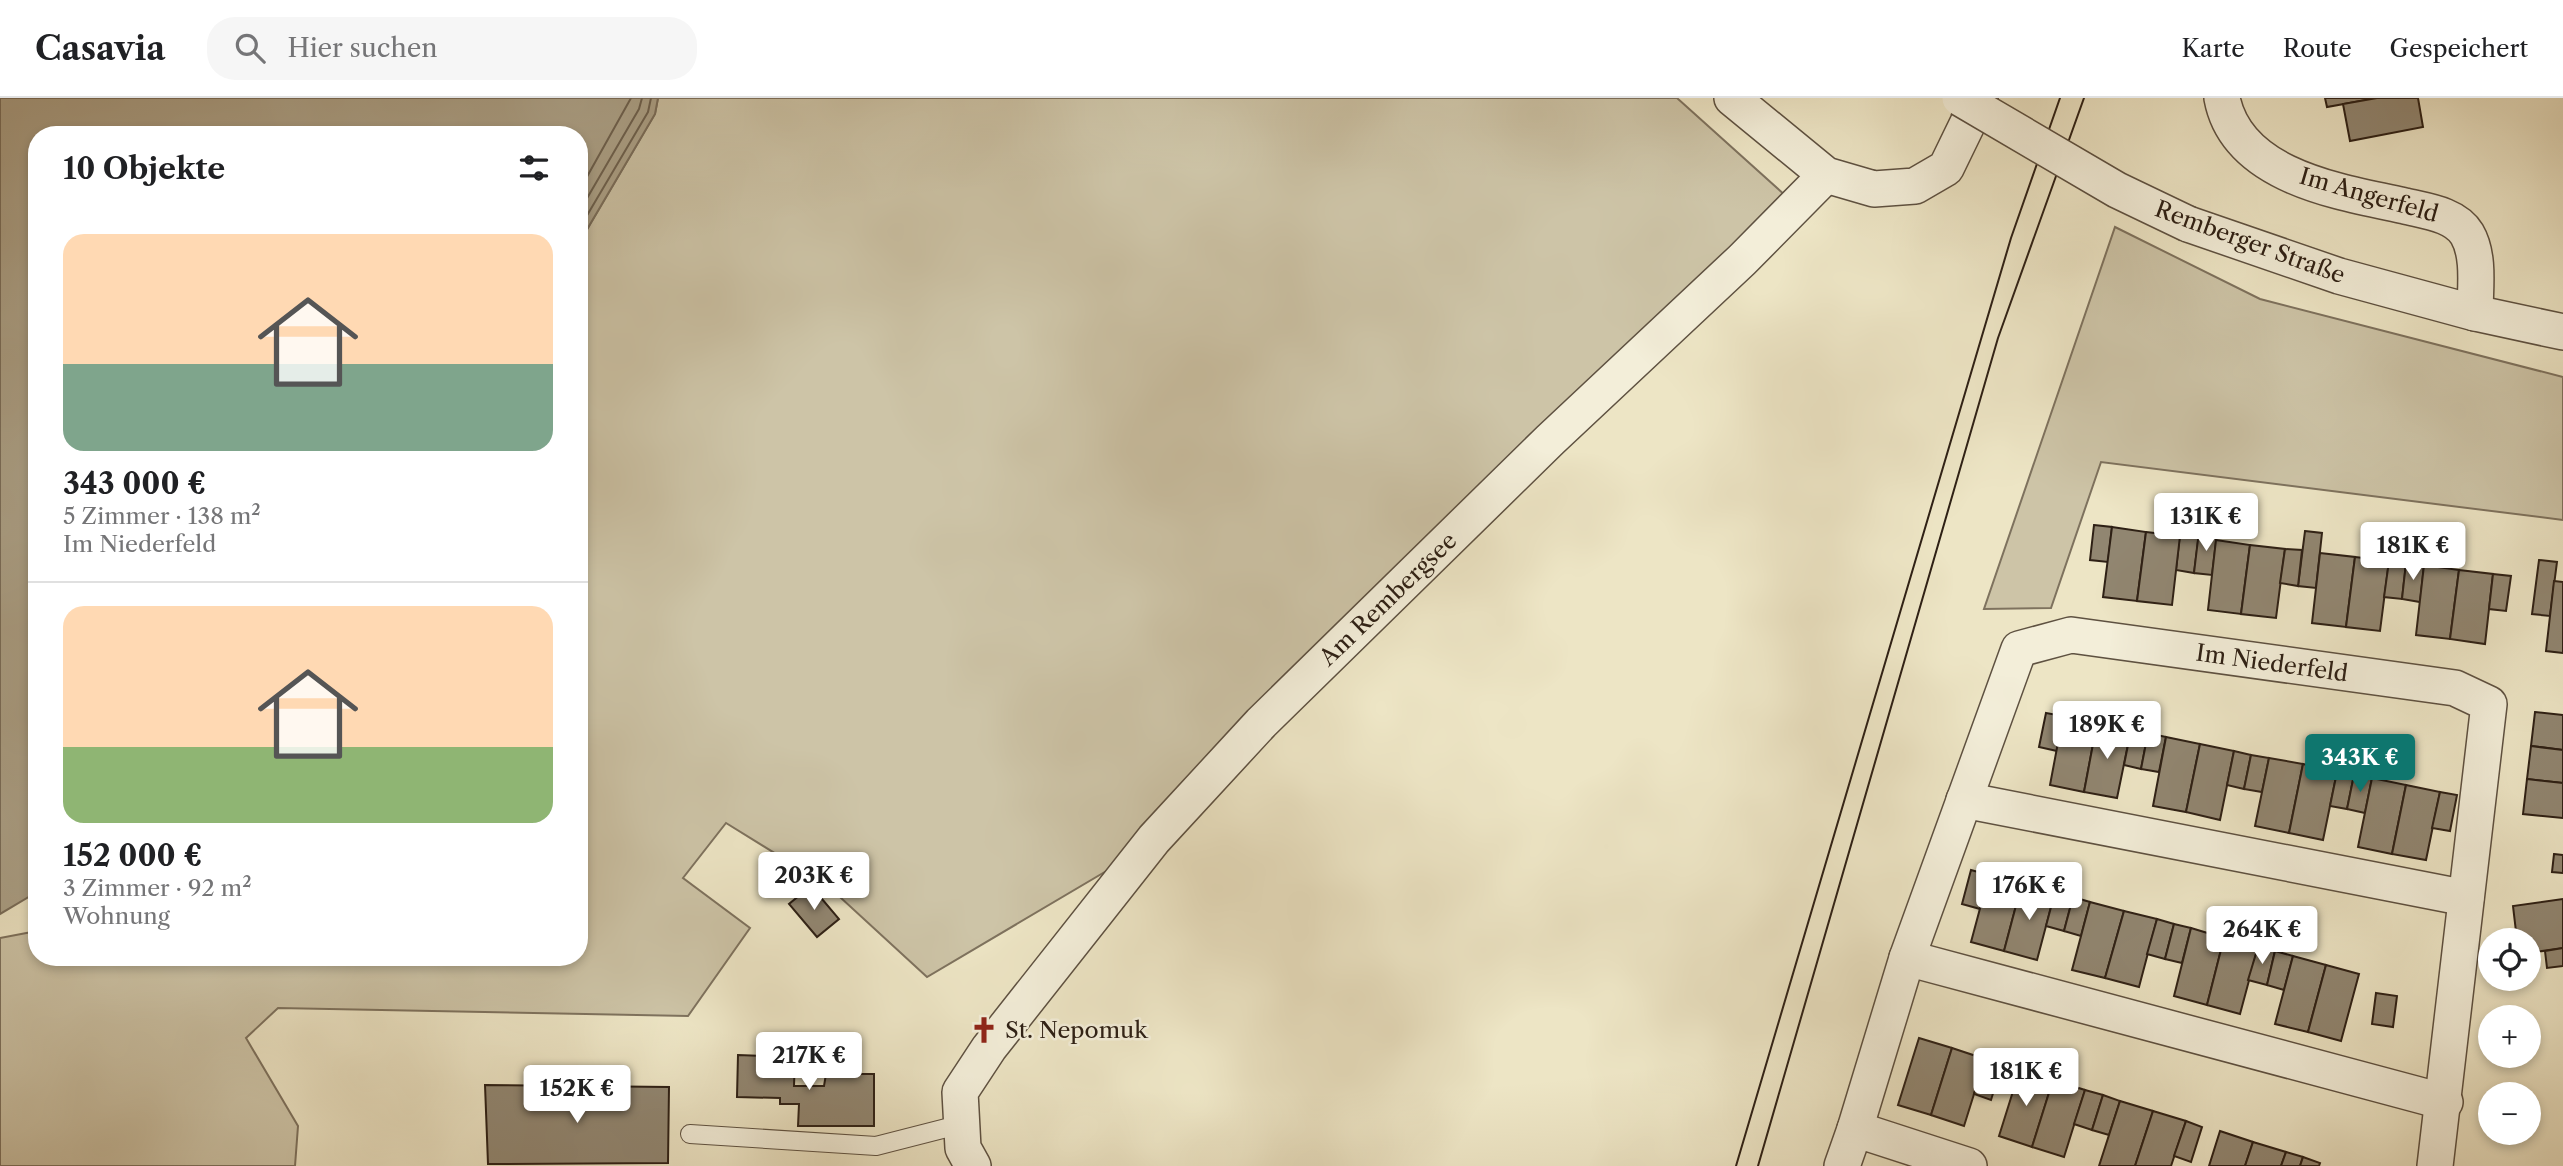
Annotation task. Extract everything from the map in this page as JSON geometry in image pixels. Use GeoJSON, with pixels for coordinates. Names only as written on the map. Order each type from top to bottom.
{"type":"FeatureCollection","features":[{"type":"Feature","properties":{"kind":"street"},"geometry":{"type":"LineString","coordinates":[[1732,98],[1826,175],[1874,189],[1915,186],[1946,168],[1980,98]]}},
{"type":"Feature","properties":{"kind":"street","name":"Remberger Straße"},"geometry":{"type":"LineString","coordinates":[[1960,98],[2117,190],[2188,224],[2339,276],[2475,313],[2563,332]]}},
{"type":"Feature","properties":{"kind":"street","name":"Im Angerfeld"},"geometry":{"type":"LineString","coordinates":[[2222,98],[2225,113],[2244,141],[2268,164],[2334,190],[2444,215],[2466,233],[2475,262],[2475,313]]}},
{"type":"Feature","properties":{"kind":"street","name":"Am Rembergsee"},"geometry":{"type":"LineString","coordinates":[[973,1166],[963,1149],[960,1092],[989,1048],[1163,829],[1261,723],[1550,439],[1742,260],[1826,175]]}},
{"type":"Feature","properties":{"kind":"street","name":"Im Niederfeld"},"geometry":{"type":"LineString","coordinates":[[1842,1166],[1907,958],[2019,649],[2071,635],[2455,688],[2489,704],[2445,1102],[2435,1166]]}},
{"type":"Feature","properties":{"kind":"street"},"geometry":{"type":"LineString","coordinates":[[1964,800],[2466,898]]}},
{"type":"Feature","properties":{"kind":"street"},"geometry":{"type":"LineString","coordinates":[[1907,958],[2445,1102]]}},
{"type":"Feature","properties":{"kind":"street"},"geometry":{"type":"LineString","coordinates":[[1855,1129],[1969,1166]]}},
{"type":"Feature","properties":{"kind":"lane"},"geometry":{"type":"LineString","coordinates":[[690,1134],[876,1146],[962,1124]]}},
{"type":"Feature","properties":{"kind":"shaded area"},"geometry":{"type":"Polygon","coordinates":[[[658,98],[1677,98],[1787,197],[1125,860],[927,977],[828,886],[726,823],[683,878],[750,928],[688,1016],[278,1008],[246,1038],[298,1126],[295,1166],[0,1166],[0,938],[28,933],[28,966],[588,966],[588,228],[655,114],[658,98]]]}},
{"type":"Feature","properties":{"kind":"shaded area"},"geometry":{"type":"Polygon","coordinates":[[[2115,227],[2260,299],[2563,377],[2563,520],[2101,462],[2051,608],[1984,609],[2115,227]]]}},
{"type":"Feature","properties":{"kind":"water"},"geometry":{"type":"Polygon","coordinates":[[[0,98],[658,98],[655,114],[588,228],[588,126],[28,126],[28,897],[0,914],[0,98]]]}},
{"type":"Feature","properties":{"kind":"building"},"geometry":{"type":"Polygon","coordinates":[[[2325,98],[2377,98],[2327,107],[2325,98]]]}},
{"type":"Feature","properties":{"kind":"building"},"geometry":{"type":"Polygon","coordinates":[[[2377,98],[2418,98],[2423,127],[2350,141],[2343,104],[2377,98]]]}},
{"type":"Feature","properties":{"kind":"building"},"geometry":{"type":"Polygon","coordinates":[[[2182,516],[2201,518],[2194,573],[2176,570],[2182,516]]]}},
{"type":"Feature","properties":{"kind":"building"},"geometry":{"type":"Polygon","coordinates":[[[2094,525],[2112,527],[2108,562],[2090,560],[2094,525]]]}},
{"type":"Feature","properties":{"kind":"building"},"geometry":{"type":"Polygon","coordinates":[[[2112,527],[2146,532],[2137,601],[2103,597],[2112,527]]]}},
{"type":"Feature","properties":{"kind":"building"},"geometry":{"type":"Polygon","coordinates":[[[2199,531],[2217,533],[2212,575],[2194,573],[2199,531]]]}},
{"type":"Feature","properties":{"kind":"building"},"geometry":{"type":"Polygon","coordinates":[[[2305,531],[2322,533],[2316,588],[2298,586],[2305,531]]]}},
{"type":"Feature","properties":{"kind":"building"},"geometry":{"type":"Polygon","coordinates":[[[2146,532],[2180,536],[2172,605],[2137,601],[2146,532]]]}},
{"type":"Feature","properties":{"kind":"building"},"geometry":{"type":"Polygon","coordinates":[[[2216,540],[2250,545],[2241,614],[2208,610],[2216,540]]]}},
{"type":"Feature","properties":{"kind":"building"},"geometry":{"type":"Polygon","coordinates":[[[2250,545],[2285,549],[2276,618],[2241,614],[2250,545]]]}},
{"type":"Feature","properties":{"kind":"building"},"geometry":{"type":"Polygon","coordinates":[[[2285,549],[2302,550],[2298,586],[2280,583],[2285,549]]]}},
{"type":"Feature","properties":{"kind":"building"},"geometry":{"type":"Polygon","coordinates":[[[2320,553],[2355,557],[2346,627],[2312,623],[2320,553]]]}},
{"type":"Feature","properties":{"kind":"building"},"geometry":{"type":"Polygon","coordinates":[[[2355,557],[2389,561],[2380,631],[2346,627],[2355,557]]]}},
{"type":"Feature","properties":{"kind":"building"},"geometry":{"type":"Polygon","coordinates":[[[2539,560],[2557,562],[2550,616],[2532,614],[2539,560]]]}},
{"type":"Feature","properties":{"kind":"building"},"geometry":{"type":"Polygon","coordinates":[[[2389,561],[2406,563],[2402,599],[2384,597],[2389,561]]]}},
{"type":"Feature","properties":{"kind":"building"},"geometry":{"type":"Polygon","coordinates":[[[2406,563],[2424,565],[2420,602],[2402,599],[2406,563]]]}},
{"type":"Feature","properties":{"kind":"building"},"geometry":{"type":"Polygon","coordinates":[[[2424,565],[2459,570],[2450,639],[2416,635],[2424,565]]]}},
{"type":"Feature","properties":{"kind":"building"},"geometry":{"type":"Polygon","coordinates":[[[2459,570],[2493,574],[2485,644],[2450,639],[2459,570]]]}},
{"type":"Feature","properties":{"kind":"building"},"geometry":{"type":"Polygon","coordinates":[[[2493,574],[2511,576],[2506,611],[2489,609],[2493,574]]]}},
{"type":"Feature","properties":{"kind":"building"},"geometry":{"type":"Polygon","coordinates":[[[2554,581],[2563,582],[2563,653],[2546,651],[2554,581]]]}},
{"type":"Feature","properties":{"kind":"building"},"geometry":{"type":"Polygon","coordinates":[[[2535,712],[2563,715],[2563,750],[2531,746],[2535,712]]]}},
{"type":"Feature","properties":{"kind":"building"},"geometry":{"type":"Polygon","coordinates":[[[2046,713],[2063,716],[2057,751],[2039,747],[2046,713]]]}},
{"type":"Feature","properties":{"kind":"building"},"geometry":{"type":"Polygon","coordinates":[[[2063,716],[2097,723],[2084,792],[2050,785],[2063,716]]]}},
{"type":"Feature","properties":{"kind":"building"},"geometry":{"type":"Polygon","coordinates":[[[2097,723],[2131,730],[2117,798],[2084,792],[2097,723]]]}},
{"type":"Feature","properties":{"kind":"building"},"geometry":{"type":"Polygon","coordinates":[[[2131,730],[2148,733],[2141,769],[2124,765],[2131,730]]]}},
{"type":"Feature","properties":{"kind":"building"},"geometry":{"type":"Polygon","coordinates":[[[2148,733],[2166,737],[2159,772],[2141,769],[2148,733]]]}},
{"type":"Feature","properties":{"kind":"building"},"geometry":{"type":"Polygon","coordinates":[[[2166,737],[2200,744],[2186,812],[2153,806],[2166,737]]]}},
{"type":"Feature","properties":{"kind":"building"},"geometry":{"type":"Polygon","coordinates":[[[2200,744],[2234,751],[2220,820],[2186,812],[2200,744]]]}},
{"type":"Feature","properties":{"kind":"building"},"geometry":{"type":"Polygon","coordinates":[[[2531,746],[2563,750],[2563,783],[2527,779],[2531,746]]]}},
{"type":"Feature","properties":{"kind":"building"},"geometry":{"type":"Polygon","coordinates":[[[2234,751],[2251,755],[2244,789],[2227,785],[2234,751]]]}},
{"type":"Feature","properties":{"kind":"building"},"geometry":{"type":"Polygon","coordinates":[[[2251,755],[2269,758],[2262,792],[2244,789],[2251,755]]]}},
{"type":"Feature","properties":{"kind":"building"},"geometry":{"type":"Polygon","coordinates":[[[2269,758],[2303,764],[2289,833],[2255,826],[2269,758]]]}},
{"type":"Feature","properties":{"kind":"building"},"geometry":{"type":"Polygon","coordinates":[[[2303,764],[2337,772],[2323,840],[2289,833],[2303,764]]]}},
{"type":"Feature","properties":{"kind":"building"},"geometry":{"type":"Polygon","coordinates":[[[2337,772],[2354,775],[2347,809],[2330,806],[2337,772]]]}},
{"type":"Feature","properties":{"kind":"building"},"geometry":{"type":"Polygon","coordinates":[[[2354,775],[2372,778],[2365,813],[2347,809],[2354,775]]]}},
{"type":"Feature","properties":{"kind":"building"},"geometry":{"type":"Polygon","coordinates":[[[2372,778],[2406,785],[2392,854],[2358,847],[2372,778]]]}},
{"type":"Feature","properties":{"kind":"building"},"geometry":{"type":"Polygon","coordinates":[[[2527,779],[2563,783],[2563,818],[2523,814],[2527,779]]]}},
{"type":"Feature","properties":{"kind":"building"},"geometry":{"type":"Polygon","coordinates":[[[2406,785],[2440,792],[2426,860],[2392,854],[2406,785]]]}},
{"type":"Feature","properties":{"kind":"building"},"geometry":{"type":"Polygon","coordinates":[[[2440,792],[2457,795],[2450,831],[2432,828],[2440,792]]]}},
{"type":"Feature","properties":{"kind":"building"},"geometry":{"type":"Polygon","coordinates":[[[2554,854],[2563,855],[2563,873],[2552,872],[2554,854]]]}},
{"type":"Feature","properties":{"kind":"building"},"geometry":{"type":"Polygon","coordinates":[[[1971,870],[1989,875],[1980,909],[1962,904],[1971,870]]]}},
{"type":"Feature","properties":{"kind":"building"},"geometry":{"type":"Polygon","coordinates":[[[1989,875],[2022,883],[2004,951],[1971,942],[1989,875]]]}},
{"type":"Feature","properties":{"kind":"building"},"geometry":{"type":"Polygon","coordinates":[[[2022,883],[2055,892],[2037,960],[2004,951],[2022,883]]]}},
{"type":"Feature","properties":{"kind":"building"},"geometry":{"type":"Polygon","coordinates":[[[811,886],[839,919],[817,937],[789,904],[811,886]]]}},
{"type":"Feature","properties":{"kind":"building"},"geometry":{"type":"Polygon","coordinates":[[[2055,892],[2073,897],[2064,931],[2046,926],[2055,892]]]}},
{"type":"Feature","properties":{"kind":"building"},"geometry":{"type":"Polygon","coordinates":[[[2073,897],[2090,902],[2081,936],[2064,931],[2073,897]]]}},
{"type":"Feature","properties":{"kind":"building"},"geometry":{"type":"Polygon","coordinates":[[[2563,899],[2563,948],[2541,951],[2541,928],[2516,928],[2513,906],[2563,899]]]}},
{"type":"Feature","properties":{"kind":"building"},"geometry":{"type":"Polygon","coordinates":[[[2090,902],[2124,911],[2105,978],[2072,970],[2090,902]]]}},
{"type":"Feature","properties":{"kind":"building"},"geometry":{"type":"Polygon","coordinates":[[[2124,911],[2157,919],[2139,987],[2105,978],[2124,911]]]}},
{"type":"Feature","properties":{"kind":"building"},"geometry":{"type":"Polygon","coordinates":[[[2157,919],[2174,924],[2165,959],[2147,954],[2157,919]]]}},
{"type":"Feature","properties":{"kind":"building"},"geometry":{"type":"Polygon","coordinates":[[[2174,924],[2191,928],[2182,963],[2165,959],[2174,924]]]}},
{"type":"Feature","properties":{"kind":"building"},"geometry":{"type":"Polygon","coordinates":[[[2191,928],[2224,938],[2207,1005],[2174,996],[2191,928]]]}},
{"type":"Feature","properties":{"kind":"building"},"geometry":{"type":"Polygon","coordinates":[[[2224,938],[2258,947],[2240,1014],[2207,1005],[2224,938]]]}},
{"type":"Feature","properties":{"kind":"building"},"geometry":{"type":"Polygon","coordinates":[[[2258,947],[2275,951],[2267,985],[2248,980],[2258,947]]]}},
{"type":"Feature","properties":{"kind":"building"},"geometry":{"type":"Polygon","coordinates":[[[2563,948],[2563,966],[2547,968],[2545,951],[2563,948]]]}},
{"type":"Feature","properties":{"kind":"building"},"geometry":{"type":"Polygon","coordinates":[[[2275,951],[2293,956],[2284,990],[2267,985],[2275,951]]]}},
{"type":"Feature","properties":{"kind":"building"},"geometry":{"type":"Polygon","coordinates":[[[2293,956],[2326,965],[2308,1032],[2275,1024],[2293,956]]]}},
{"type":"Feature","properties":{"kind":"building"},"geometry":{"type":"Polygon","coordinates":[[[2326,965],[2359,974],[2341,1041],[2308,1032],[2326,965]]]}},
{"type":"Feature","properties":{"kind":"building"},"geometry":{"type":"Polygon","coordinates":[[[2376,993],[2397,996],[2393,1027],[2372,1024],[2376,993]]]}},
{"type":"Feature","properties":{"kind":"building"},"geometry":{"type":"Polygon","coordinates":[[[1919,1038],[1952,1048],[1931,1115],[1898,1105],[1919,1038]]]}},
{"type":"Feature","properties":{"kind":"building"},"geometry":{"type":"Polygon","coordinates":[[[1952,1048],[1985,1059],[1964,1126],[1931,1115],[1952,1048]]]}},
{"type":"Feature","properties":{"kind":"building"},"geometry":{"type":"Polygon","coordinates":[[[738,1055],[795,1057],[794,1086],[824,1086],[826,1074],[874,1074],[874,1126],[798,1126],[799,1104],[780,1104],[780,1098],[737,1097],[738,1055]]]}},
{"type":"Feature","properties":{"kind":"building"},"geometry":{"type":"Polygon","coordinates":[[[1985,1059],[2002,1064],[1991,1100],[1974,1094],[1985,1059]]]}},
{"type":"Feature","properties":{"kind":"building"},"geometry":{"type":"Polygon","coordinates":[[[2020,1069],[2053,1080],[2032,1147],[1999,1136],[2020,1069]]]}},
{"type":"Feature","properties":{"kind":"building"},"geometry":{"type":"Polygon","coordinates":[[[2053,1080],[2085,1090],[2064,1157],[2032,1147],[2053,1080]]]}},
{"type":"Feature","properties":{"kind":"building"},"geometry":{"type":"Polygon","coordinates":[[[485,1085],[669,1087],[668,1163],[488,1164],[485,1085]]]}},
{"type":"Feature","properties":{"kind":"building"},"geometry":{"type":"Polygon","coordinates":[[[2085,1090],[2103,1095],[2092,1130],[2074,1124],[2085,1090]]]}},
{"type":"Feature","properties":{"kind":"building"},"geometry":{"type":"Polygon","coordinates":[[[2103,1095],[2120,1101],[2109,1135],[2092,1130],[2103,1095]]]}},
{"type":"Feature","properties":{"kind":"building"},"geometry":{"type":"Polygon","coordinates":[[[2120,1101],[2153,1111],[2135,1166],[2099,1166],[2120,1101]]]}},
{"type":"Feature","properties":{"kind":"building"},"geometry":{"type":"Polygon","coordinates":[[[2153,1111],[2186,1121],[2171,1166],[2135,1166],[2153,1111]]]}},
{"type":"Feature","properties":{"kind":"building"},"geometry":{"type":"Polygon","coordinates":[[[2186,1121],[2202,1127],[2191,1162],[2174,1156],[2186,1121]]]}},
{"type":"Feature","properties":{"kind":"building"},"geometry":{"type":"Polygon","coordinates":[[[2220,1131],[2253,1142],[2245,1166],[2209,1166],[2220,1131]]]}},
{"type":"Feature","properties":{"kind":"building"},"geometry":{"type":"Polygon","coordinates":[[[2253,1142],[2286,1152],[2281,1166],[2245,1166],[2253,1142]]]}},
{"type":"Feature","properties":{"kind":"building"},"geometry":{"type":"Polygon","coordinates":[[[2286,1152],[2303,1157],[2300,1166],[2281,1166],[2286,1152]]]}},
{"type":"Feature","properties":{"kind":"building"},"geometry":{"type":"Polygon","coordinates":[[[2303,1157],[2320,1163],[2319,1166],[2300,1166],[2303,1157]]]}},
{"type":"Feature","properties":{"kind":"tram line"},"geometry":{"type":"LineString","coordinates":[[1736,1166],[2011,238],[2060,98]]}},
{"type":"Feature","properties":{"kind":"tram line"},"geometry":{"type":"LineString","coordinates":[[1758,1166],[1998,338],[2084,98]]}},
{"type":"Feature","properties":{"kind":"place","name":"St. Nepomuk"},"geometry":{"type":"Point","coordinates":[984,1030]}}]}
